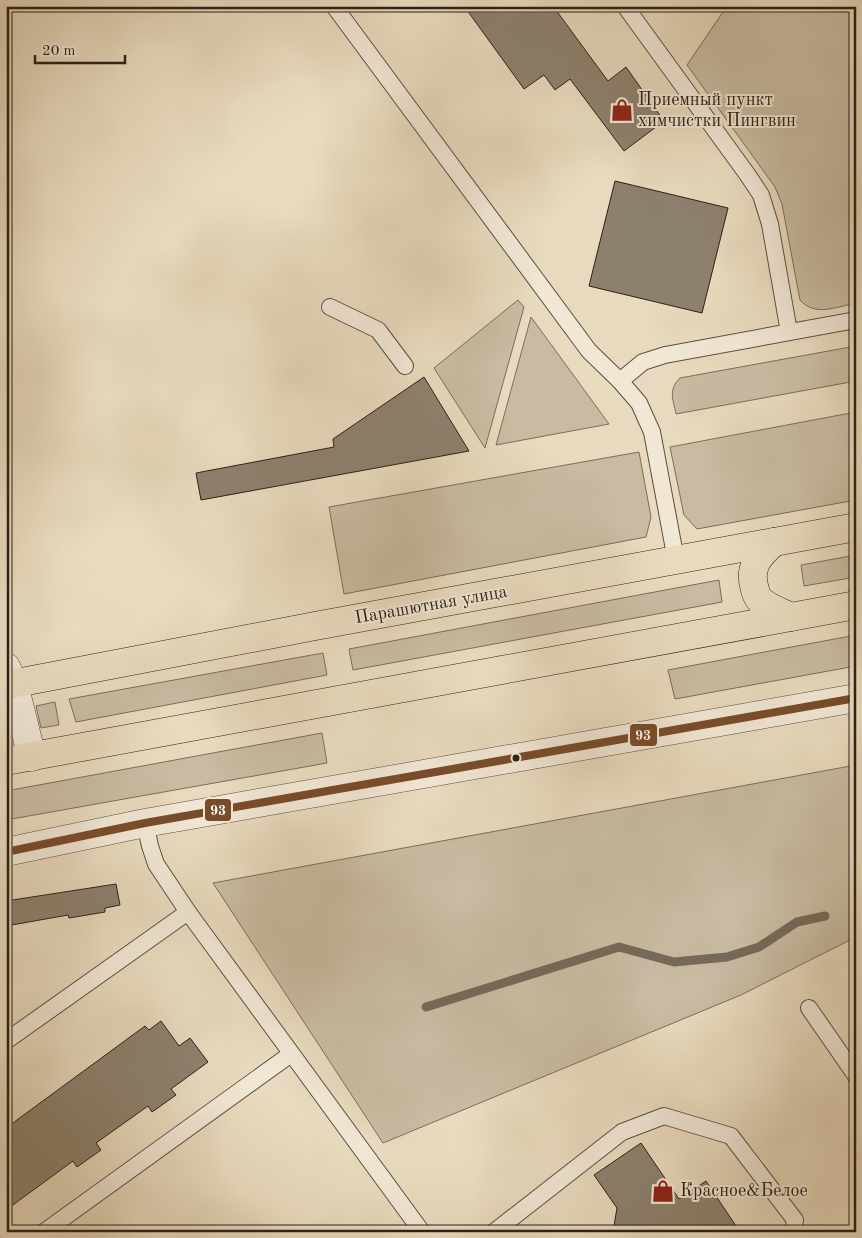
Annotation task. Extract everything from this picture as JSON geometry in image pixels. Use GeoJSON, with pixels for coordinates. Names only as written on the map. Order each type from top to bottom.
{"type":"FeatureCollection","features":[{"type":"Feature","properties":{"kind":"main road","name":"Парашютная улица"},"geometry":{"type":"LineString","coordinates":[[9,679],[325,624],[856,527]]}},
{"type":"Feature","properties":{"kind":"main road"},"geometry":{"type":"LineString","coordinates":[[774,542],[760,554],[753,569],[753,584],[758,599],[771,608],[791,617]]}},
{"type":"Feature","properties":{"kind":"main road"},"geometry":{"type":"LineString","coordinates":[[19,759],[856,605]]}},
{"type":"Feature","properties":{"kind":"street"},"geometry":{"type":"LineString","coordinates":[[9,679],[19,759]]}},
{"type":"Feature","properties":{"kind":"street"},"geometry":{"type":"LineString","coordinates":[[6,852],[146,824],[856,698]]}},
{"type":"Feature","properties":{"kind":"lane"},"geometry":{"type":"LineString","coordinates":[[334,6],[589,351],[639,402],[652,432],[676,560]]}},
{"type":"Feature","properties":{"kind":"lane"},"geometry":{"type":"LineString","coordinates":[[624,6],[747,174],[760,195],[770,224],[789,332]]}},
{"type":"Feature","properties":{"kind":"lane"},"geometry":{"type":"LineString","coordinates":[[330,307],[378,330],[405,366]]}},
{"type":"Feature","properties":{"kind":"lane"},"geometry":{"type":"LineString","coordinates":[[620,381],[643,362],[665,355],[856,320]]}},
{"type":"Feature","properties":{"kind":"lane"},"geometry":{"type":"LineString","coordinates":[[146,824],[156,864],[188,912],[420,1231]]}},
{"type":"Feature","properties":{"kind":"lane"},"geometry":{"type":"LineString","coordinates":[[6,1041],[188,912]]}},
{"type":"Feature","properties":{"kind":"lane"},"geometry":{"type":"LineString","coordinates":[[809,1008],[856,1076]]}},
{"type":"Feature","properties":{"kind":"lane"},"geometry":{"type":"LineString","coordinates":[[44,1232],[292,1054]]}},
{"type":"Feature","properties":{"kind":"lane"},"geometry":{"type":"LineString","coordinates":[[494,1232],[622,1132],[664,1116],[731,1136],[795,1220],[793,1232]]}},
{"type":"Feature","properties":{"kind":"shaded area"},"geometry":{"type":"Polygon","coordinates":[[[727,6],[856,6],[856,303],[819,309],[812,308],[800,300],[782,204],[775,187],[687,65],[727,6]]]}},
{"type":"Feature","properties":{"kind":"shaded area"},"geometry":{"type":"Polygon","coordinates":[[[518,300],[524,307],[485,448],[434,368],[518,300]]]}},
{"type":"Feature","properties":{"kind":"shaded area"},"geometry":{"type":"Polygon","coordinates":[[[531,317],[609,424],[496,445],[531,317]]]}},
{"type":"Feature","properties":{"kind":"shaded area"},"geometry":{"type":"Polygon","coordinates":[[[856,346],[856,381],[676,414],[673,391],[676,382],[680,378],[856,346]]]}},
{"type":"Feature","properties":{"kind":"shaded area"},"geometry":{"type":"Polygon","coordinates":[[[856,412],[856,500],[697,529],[684,515],[670,447],[856,412]]]}},
{"type":"Feature","properties":{"kind":"shaded area"},"geometry":{"type":"Polygon","coordinates":[[[639,452],[651,517],[646,537],[344,594],[329,507],[639,452]]]}},
{"type":"Feature","properties":{"kind":"shaded area"},"geometry":{"type":"Polygon","coordinates":[[[856,555],[856,577],[804,586],[801,565],[856,555]]]}},
{"type":"Feature","properties":{"kind":"shaded area"},"geometry":{"type":"Polygon","coordinates":[[[719,580],[722,602],[353,670],[349,649],[719,580]]]}},
{"type":"Feature","properties":{"kind":"shaded area"},"geometry":{"type":"Polygon","coordinates":[[[856,635],[856,666],[675,699],[668,670],[856,635]]]}},
{"type":"Feature","properties":{"kind":"shaded area"},"geometry":{"type":"Polygon","coordinates":[[[323,653],[327,675],[76,722],[69,699],[323,653]]]}},
{"type":"Feature","properties":{"kind":"shaded area"},"geometry":{"type":"Polygon","coordinates":[[[55,702],[59,725],[41,728],[36,706],[55,702]]]}},
{"type":"Feature","properties":{"kind":"shaded area"},"geometry":{"type":"Polygon","coordinates":[[[322,733],[327,763],[6,820],[6,791],[322,733]]]}},
{"type":"Feature","properties":{"kind":"shaded area"},"geometry":{"type":"Polygon","coordinates":[[[856,765],[856,937],[741,995],[383,1143],[213,883],[856,765]]]}},
{"type":"Feature","properties":{"kind":"building"},"geometry":{"type":"Polygon","coordinates":[[[464,6],[553,6],[608,81],[626,67],[664,121],[624,151],[570,79],[555,90],[544,75],[524,89],[464,6]]]}},
{"type":"Feature","properties":{"kind":"building"},"geometry":{"type":"Polygon","coordinates":[[[615,181],[728,208],[702,313],[589,286],[615,181]]]}},
{"type":"Feature","properties":{"kind":"building"},"geometry":{"type":"Polygon","coordinates":[[[424,377],[469,451],[201,500],[196,473],[334,447],[333,439],[424,377]]]}},
{"type":"Feature","properties":{"kind":"building"},"geometry":{"type":"Polygon","coordinates":[[[116,884],[120,905],[105,908],[105,912],[69,918],[68,915],[6,926],[6,901],[116,884]]]}},
{"type":"Feature","properties":{"kind":"building"},"geometry":{"type":"Polygon","coordinates":[[[161,1021],[179,1046],[190,1038],[208,1062],[171,1089],[176,1095],[152,1112],[148,1106],[96,1143],[101,1150],[77,1167],[73,1161],[6,1210],[6,1128],[145,1026],[149,1030],[161,1021]]]}},
{"type":"Feature","properties":{"kind":"building"},"geometry":{"type":"Polygon","coordinates":[[[641,1143],[679,1199],[706,1181],[740,1232],[613,1232],[617,1208],[594,1175],[641,1143]]]}},
{"type":"Feature","properties":{"kind":"waterway"},"geometry":{"type":"LineString","coordinates":[[426,1007],[619,947],[674,962],[727,957],[759,947],[797,922],[825,916]]}},
{"type":"Feature","properties":{"kind":"transit line","name":"93"},"geometry":{"type":"LineString","coordinates":[[6,852],[145,823],[856,698]]}},
{"type":"Feature","properties":{"kind":"place","name":"Приемный пункт химчистки Пингвин"},"geometry":{"type":"Point","coordinates":[622,110]}},
{"type":"Feature","properties":{"kind":"place","name":"Красное&Белое"},"geometry":{"type":"Point","coordinates":[663,1191]}}]}
